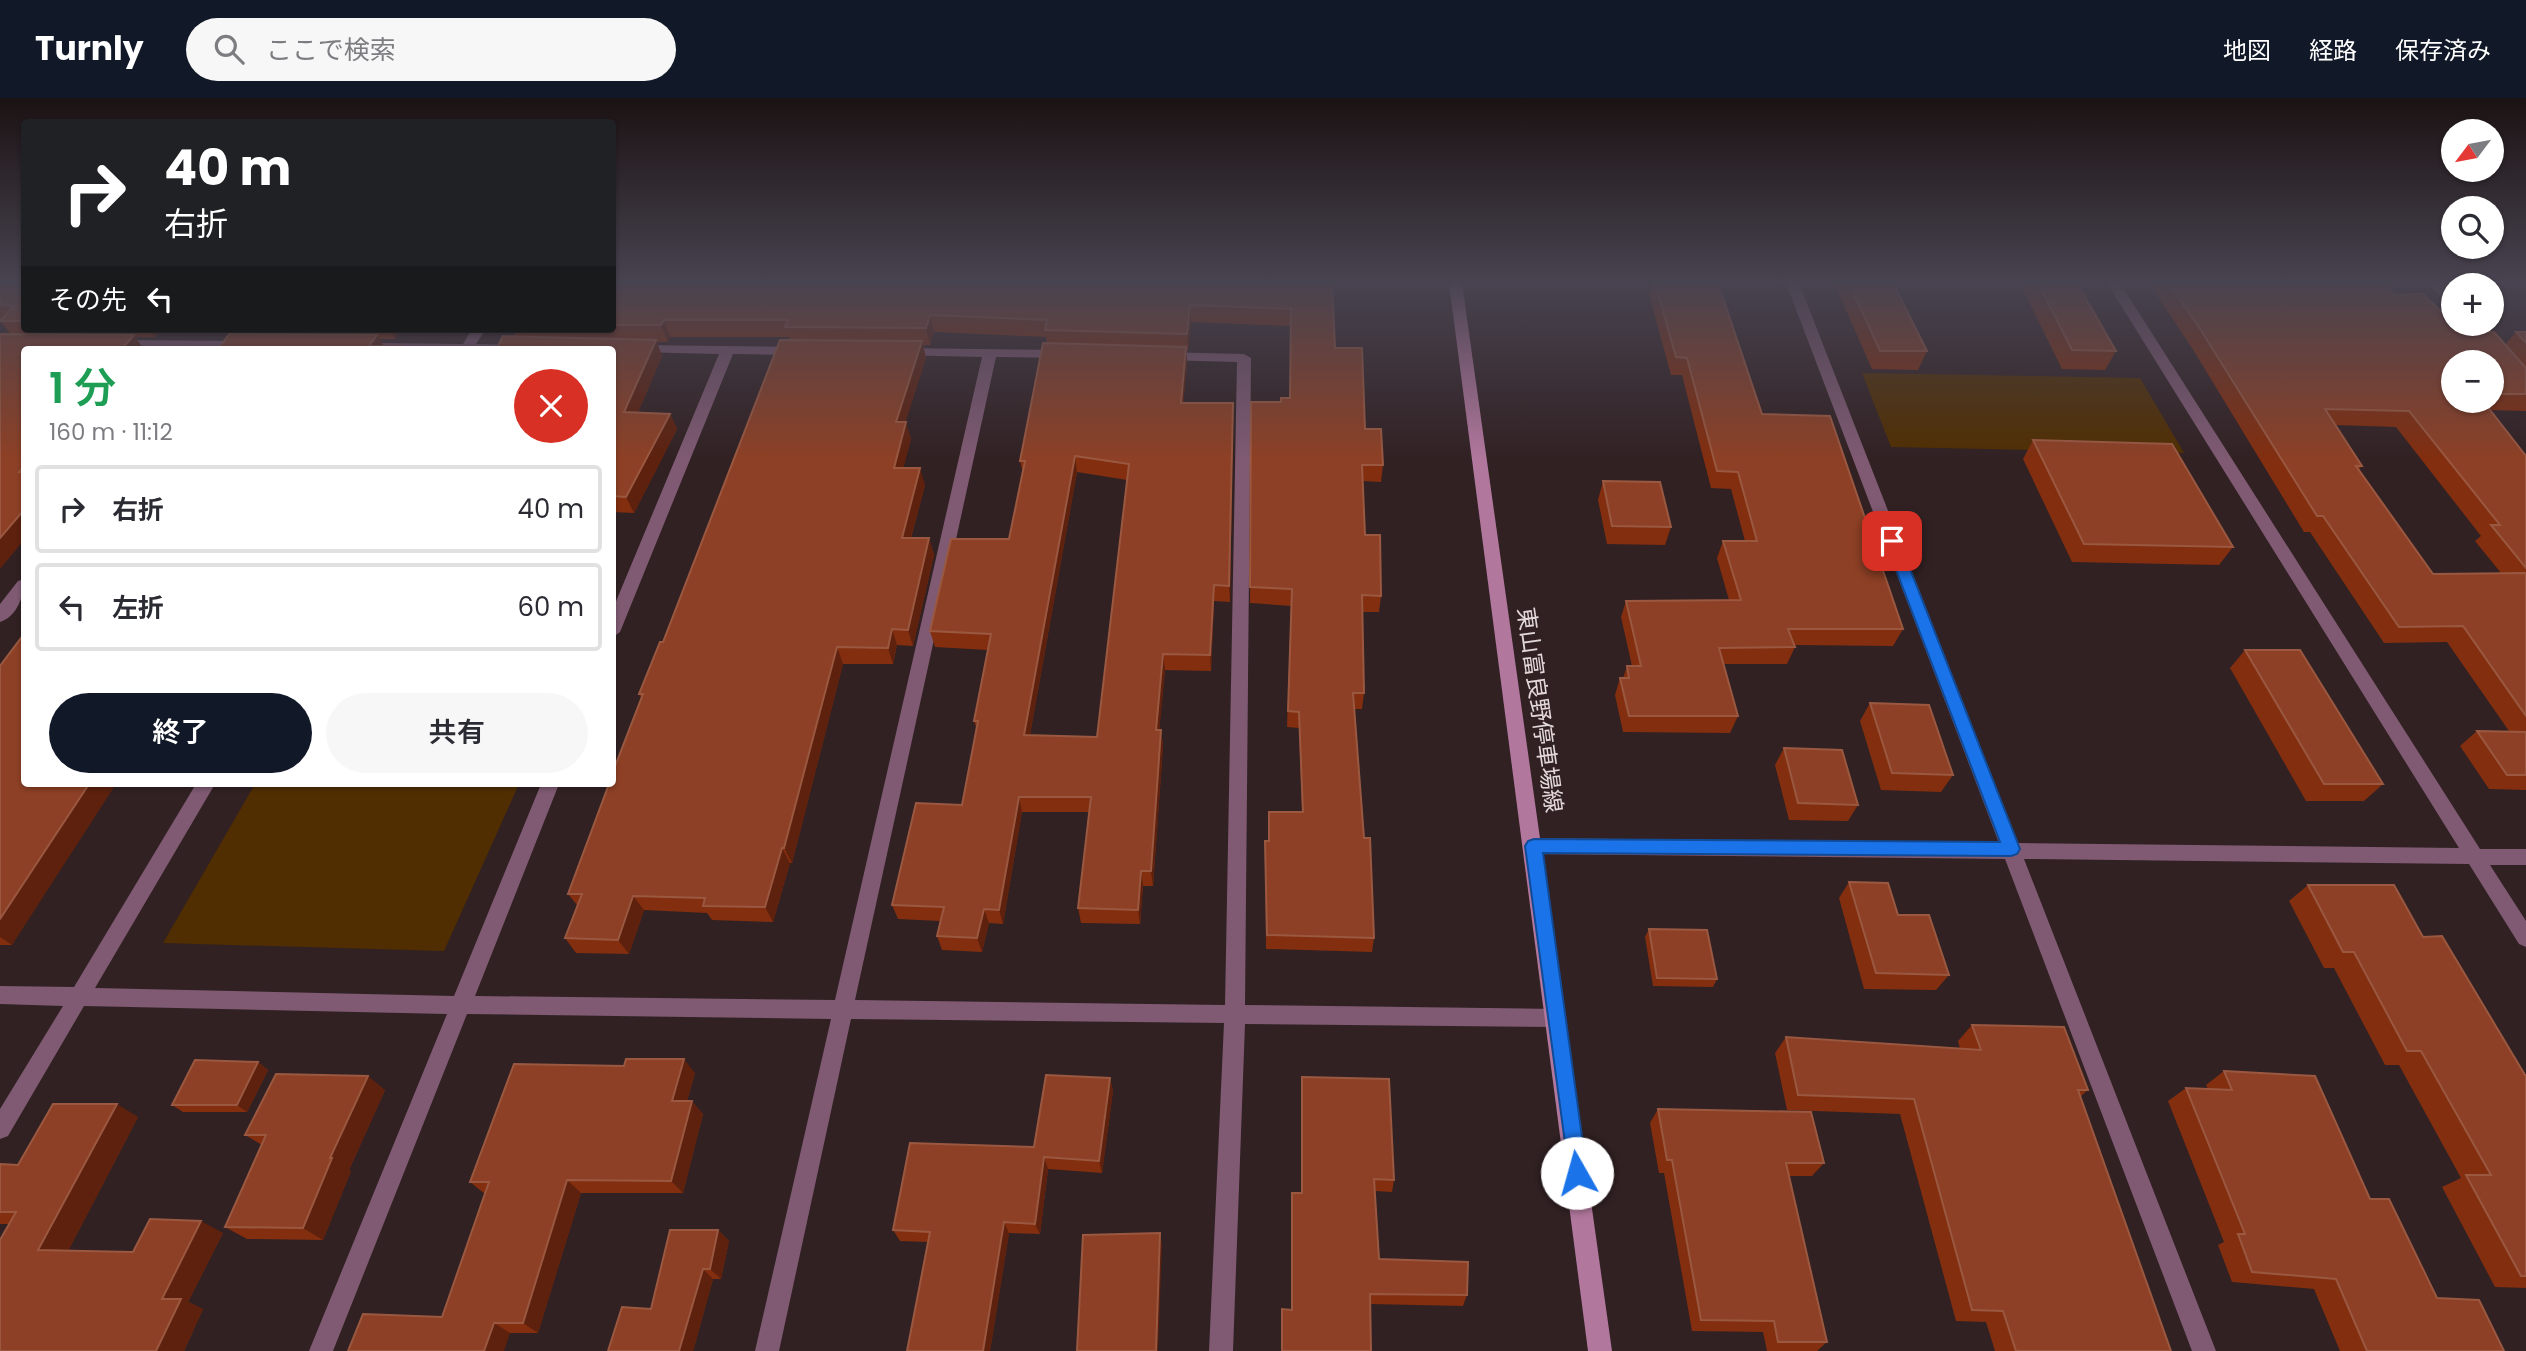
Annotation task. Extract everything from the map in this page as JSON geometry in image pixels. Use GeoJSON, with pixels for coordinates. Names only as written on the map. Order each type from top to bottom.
{"type":"FeatureCollection","features":[{"type":"Feature","properties":{"kind":"main road","name":"東山富良野停車場線"},"geometry":{"type":"LineString","coordinates":[[1463,341],[1534,846],[1600,1351]]}},
{"type":"Feature","properties":{"kind":"street"},"geometry":{"type":"LineString","coordinates":[[1815,341],[2204,1351]]}},
{"type":"Feature","properties":{"kind":"street"},"geometry":{"type":"LineString","coordinates":[[2149,341],[2526,938]]}},
{"type":"Feature","properties":{"kind":"street"},"geometry":{"type":"LineString","coordinates":[[106,343],[184,346]]}},
{"type":"Feature","properties":{"kind":"street"},"geometry":{"type":"LineString","coordinates":[[231,346],[252,345]]}},
{"type":"Feature","properties":{"kind":"street"},"geometry":{"type":"LineString","coordinates":[[618,349],[810,351]]}},
{"type":"Feature","properties":{"kind":"street"},"geometry":{"type":"LineString","coordinates":[[616,622],[728,350]]}},
{"type":"Feature","properties":{"kind":"street"},"geometry":{"type":"LineString","coordinates":[[879,351],[1083,355]]}},
{"type":"Feature","properties":{"kind":"street"},"geometry":{"type":"LineString","coordinates":[[767,1351],[990,352]]}},
{"type":"Feature","properties":{"kind":"street"},"geometry":{"type":"LineString","coordinates":[[1150,356],[1244,358],[1235,1016],[1221,1351]]}},
{"type":"Feature","properties":{"kind":"street"},"geometry":{"type":"LineString","coordinates":[[0,616],[21,589]]}},
{"type":"Feature","properties":{"kind":"street"},"geometry":{"type":"LineString","coordinates":[[0,1129],[204,787]]}},
{"type":"Feature","properties":{"kind":"street"},"geometry":{"type":"LineString","coordinates":[[321,1351],[549,787]]}},
{"type":"Feature","properties":{"kind":"street"},"geometry":{"type":"LineString","coordinates":[[1534,846],[2011,849],[2526,857]]}},
{"type":"Feature","properties":{"kind":"street"},"geometry":{"type":"LineString","coordinates":[[0,995],[460,1005],[1556,1018]]}},
{"type":"Feature","properties":{"kind":"shaded area"},"geometry":{"type":"Polygon","coordinates":[[[1862,373],[2140,378],[2184,453],[1891,447],[1862,373]]]}},
{"type":"Feature","properties":{"kind":"shaded area"},"geometry":{"type":"Polygon","coordinates":[[[253,787],[518,787],[444,951],[163,943],[253,787]]]}},
{"type":"Feature","properties":{"kind":"building"},"geometry":{"type":"Polygon","coordinates":[[[0,341],[128,341],[124,346],[21,346],[21,514],[0,538],[0,341]]]}},
{"type":"Feature","properties":{"kind":"building"},"geometry":{"type":"Polygon","coordinates":[[[224,341],[372,341],[369,346],[221,346],[224,341]]]}},
{"type":"Feature","properties":{"kind":"building"},"geometry":{"type":"Polygon","coordinates":[[[500,341],[655,341],[624,412],[670,414],[626,497],[616,496],[616,346],[498,346],[500,341]]]}},
{"type":"Feature","properties":{"kind":"building"},"geometry":{"type":"Polygon","coordinates":[[[779,341],[922,341],[896,422],[906,422],[894,468],[920,468],[902,538],[929,538],[908,630],[892,629],[888,648],[837,647],[784,848],[765,907],[703,906],[705,898],[633,896],[618,940],[565,938],[582,894],[568,894],[608,787],[616,787],[616,764],[643,694],[639,694],[660,642],[663,642],[779,341]]]}},
{"type":"Feature","properties":{"kind":"building"},"geometry":{"type":"Polygon","coordinates":[[[1291,341],[1335,341],[1335,348],[1362,348],[1365,429],[1381,429],[1383,465],[1362,465],[1365,535],[1380,535],[1381,596],[1362,595],[1364,693],[1353,693],[1364,838],[1370,838],[1374,938],[1267,935],[1265,841],[1269,841],[1269,812],[1303,812],[1299,712],[1288,711],[1292,589],[1250,587],[1251,402],[1281,402],[1281,398],[1290,398],[1291,341]]]}},
{"type":"Feature","properties":{"kind":"building"},"geometry":{"type":"Polygon","coordinates":[[[1672,341],[1738,341],[1762,414],[1830,416],[1903,629],[1788,629],[1795,647],[1719,648],[1738,716],[1629,716],[1620,678],[1629,678],[1627,666],[1641,666],[1626,601],[1741,600],[1723,541],[1757,541],[1738,472],[1717,471],[1687,358],[1676,357],[1672,341]]]}},
{"type":"Feature","properties":{"kind":"building"},"geometry":{"type":"Polygon","coordinates":[[[1876,341],[1922,341],[1927,351],[1880,351],[1876,341]]]}},
{"type":"Feature","properties":{"kind":"building"},"geometry":{"type":"Polygon","coordinates":[[[2068,341],[2111,341],[2116,351],[2072,350],[2068,341]]]}},
{"type":"Feature","properties":{"kind":"building"},"geometry":{"type":"Polygon","coordinates":[[[2208,341],[2502,341],[2526,368],[2526,394],[2504,394],[2504,350],[2441,350],[2441,413],[2492,413],[2526,456],[2526,568],[2491,525],[2500,525],[2409,411],[2325,409],[2362,466],[2356,466],[2433,574],[2526,573],[2526,716],[2463,626],[2399,627],[2323,516],[2317,516],[2208,341]]]}},
{"type":"Feature","properties":{"kind":"building"},"geometry":{"type":"Polygon","coordinates":[[[1043,343],[1186,347],[1181,403],[1233,403],[1229,586],[1214,585],[1210,655],[1163,654],[1156,730],[1161,730],[1151,871],[1141,871],[1138,910],[1078,908],[1091,797],[1019,797],[999,910],[984,909],[977,938],[937,936],[944,907],[892,905],[916,803],[962,805],[978,721],[974,721],[991,634],[930,631],[951,539],[1009,539],[1025,461],[1020,461],[1043,343]],[[1075,456],[1024,735],[1097,737],[1129,464],[1075,456]]]}},
{"type":"Feature","properties":{"kind":"building"},"geometry":{"type":"Polygon","coordinates":[[[2033,440],[2172,444],[2233,547],[2084,544],[2033,440]]]}},
{"type":"Feature","properties":{"kind":"building"},"geometry":{"type":"Polygon","coordinates":[[[1603,481],[1660,482],[1671,527],[1612,526],[1603,481]]]}},
{"type":"Feature","properties":{"kind":"building"},"geometry":{"type":"Polygon","coordinates":[[[21,638],[21,787],[87,787],[0,919],[0,666],[21,638]]]}},
{"type":"Feature","properties":{"kind":"building"},"geometry":{"type":"Polygon","coordinates":[[[2245,650],[2300,650],[2383,784],[2324,784],[2245,650]]]}},
{"type":"Feature","properties":{"kind":"building"},"geometry":{"type":"Polygon","coordinates":[[[1870,703],[1929,705],[1953,775],[1892,773],[1870,703]]]}},
{"type":"Feature","properties":{"kind":"building"},"geometry":{"type":"Polygon","coordinates":[[[2477,731],[2526,732],[2526,775],[2507,775],[2477,731]]]}},
{"type":"Feature","properties":{"kind":"building"},"geometry":{"type":"Polygon","coordinates":[[[1784,748],[1842,750],[1858,805],[1798,803],[1784,748]]]}},
{"type":"Feature","properties":{"kind":"building"},"geometry":{"type":"Polygon","coordinates":[[[1849,882],[1888,883],[1898,915],[1929,915],[1949,975],[1876,973],[1849,882]]]}},
{"type":"Feature","properties":{"kind":"building"},"geometry":{"type":"Polygon","coordinates":[[[2308,885],[2394,885],[2423,937],[2442,936],[2526,1075],[2526,1276],[2521,1276],[2466,1175],[2491,1175],[2421,1051],[2407,1051],[2354,952],[2343,952],[2308,885]]]}},
{"type":"Feature","properties":{"kind":"building"},"geometry":{"type":"Polygon","coordinates":[[[1649,929],[1707,930],[1717,979],[1657,978],[1649,929]]]}},
{"type":"Feature","properties":{"kind":"building"},"geometry":{"type":"Polygon","coordinates":[[[1972,1025],[2064,1027],[2088,1090],[2078,1090],[2171,1351],[2016,1351],[2003,1311],[1972,1310],[1914,1099],[1798,1095],[1786,1037],[1981,1050],[1972,1025]]]}},
{"type":"Feature","properties":{"kind":"building"},"geometry":{"type":"Polygon","coordinates":[[[626,1059],[684,1059],[672,1101],[692,1101],[671,1181],[567,1180],[523,1323],[494,1323],[484,1351],[348,1351],[363,1314],[442,1317],[489,1182],[470,1182],[514,1064],[624,1066],[626,1059]]]}},
{"type":"Feature","properties":{"kind":"building"},"geometry":{"type":"Polygon","coordinates":[[[195,1060],[258,1062],[237,1105],[172,1105],[195,1060]]]}},
{"type":"Feature","properties":{"kind":"building"},"geometry":{"type":"Polygon","coordinates":[[[2224,1071],[2315,1076],[2370,1199],[2389,1199],[2437,1298],[2479,1300],[2504,1351],[2367,1351],[2336,1279],[2252,1272],[2238,1234],[2245,1234],[2186,1088],[2232,1090],[2224,1071]]]}},
{"type":"Feature","properties":{"kind":"building"},"geometry":{"type":"Polygon","coordinates":[[[276,1074],[368,1076],[330,1158],[303,1228],[225,1227],[266,1135],[245,1135],[276,1074]]]}},
{"type":"Feature","properties":{"kind":"building"},"geometry":{"type":"Polygon","coordinates":[[[1046,1075],[1110,1078],[1099,1161],[1044,1157],[1035,1224],[1004,1222],[983,1351],[907,1351],[930,1232],[893,1230],[910,1143],[1034,1147],[1046,1075]]]}},
{"type":"Feature","properties":{"kind":"building"},"geometry":{"type":"Polygon","coordinates":[[[1302,1077],[1389,1079],[1394,1180],[1374,1179],[1379,1259],[1468,1262],[1467,1295],[1370,1294],[1371,1351],[1282,1351],[1282,1309],[1292,1310],[1292,1193],[1302,1193],[1302,1077]]]}},
{"type":"Feature","properties":{"kind":"building"},"geometry":{"type":"Polygon","coordinates":[[[53,1104],[117,1104],[38,1250],[133,1252],[150,1219],[201,1221],[162,1299],[181,1299],[156,1351],[0,1351],[0,1240],[16,1212],[0,1212],[0,1164],[18,1165],[53,1104]]]}},
{"type":"Feature","properties":{"kind":"building"},"geometry":{"type":"Polygon","coordinates":[[[1658,1109],[1811,1112],[1824,1163],[1786,1163],[1827,1342],[1778,1342],[1774,1321],[1701,1320],[1672,1160],[1667,1160],[1658,1109]]]}},
{"type":"Feature","properties":{"kind":"building"},"geometry":{"type":"Polygon","coordinates":[[[670,1230],[718,1230],[710,1269],[703,1269],[679,1351],[608,1351],[622,1307],[651,1309],[670,1230]]]}},
{"type":"Feature","properties":{"kind":"building"},"geometry":{"type":"Polygon","coordinates":[[[1160,1233],[1156,1351],[1077,1351],[1083,1235],[1160,1233]]]}},
{"type":"Feature","properties":{"kind":"route"},"geometry":{"type":"LineString","coordinates":[[1577,1173],[1534,846],[2011,849],[1892,541]]}}]}
